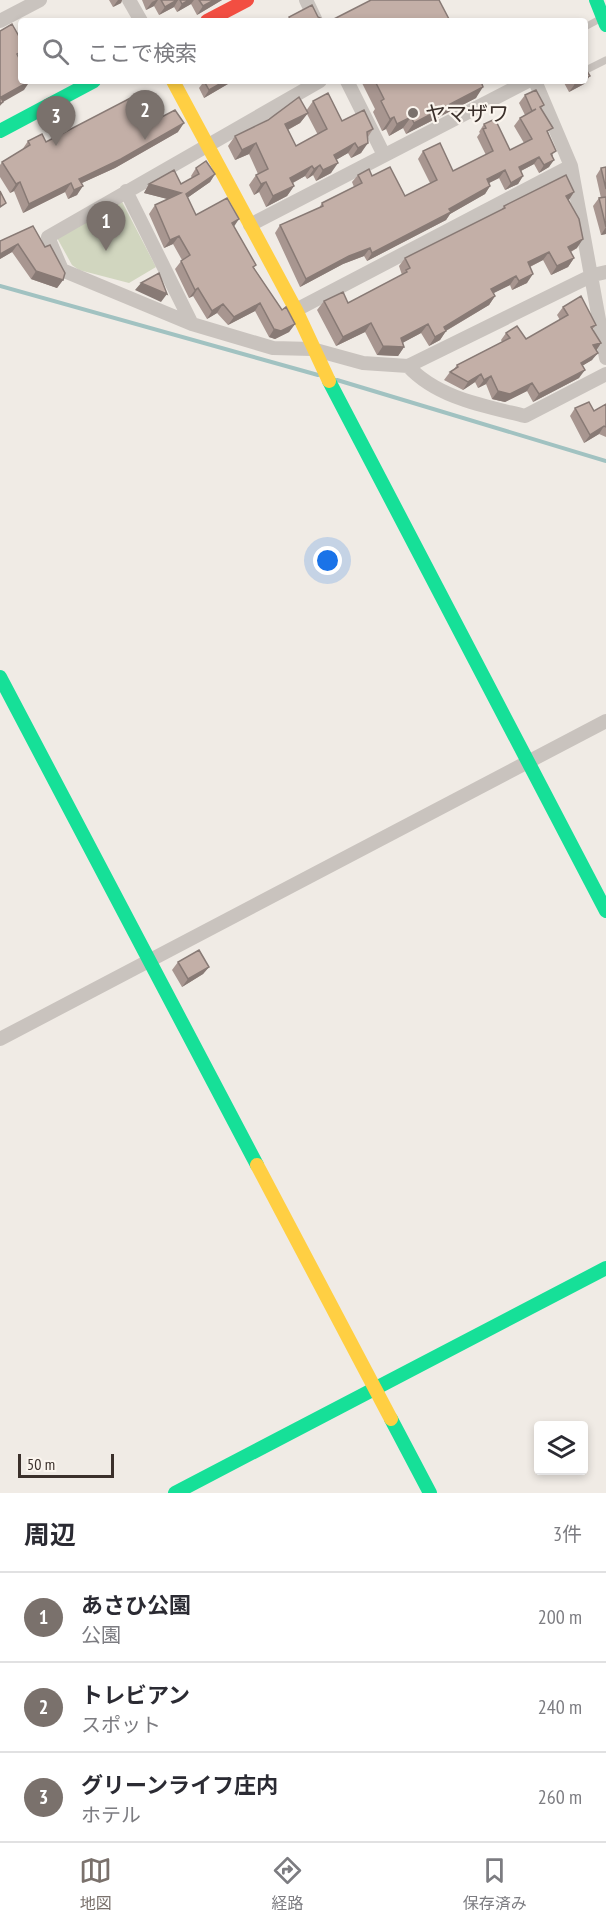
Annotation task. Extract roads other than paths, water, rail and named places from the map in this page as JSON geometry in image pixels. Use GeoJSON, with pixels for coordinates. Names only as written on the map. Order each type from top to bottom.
{"type":"FeatureCollection","features":[{"type":"Feature","properties":{"kind":"main road"},"geometry":{"type":"LineString","coordinates":[[213,18],[247,0]]}},
{"type":"Feature","properties":{"kind":"main road"},"geometry":{"type":"LineString","coordinates":[[596,0],[604,21]]}},
{"type":"Feature","properties":{"kind":"main road"},"geometry":{"type":"LineString","coordinates":[[0,131],[88,84]]}},
{"type":"Feature","properties":{"kind":"main road"},"geometry":{"type":"LineString","coordinates":[[175,84],[296,310],[312,349],[606,911]]}},
{"type":"Feature","properties":{"kind":"main road"},"geometry":{"type":"LineString","coordinates":[[0,677],[430,1493]]}},
{"type":"Feature","properties":{"kind":"main road"},"geometry":{"type":"LineString","coordinates":[[175,1493],[606,1268]]}},
{"type":"Feature","properties":{"kind":"street"},"geometry":{"type":"LineString","coordinates":[[0,21],[39,0]]}},
{"type":"Feature","properties":{"kind":"street"},"geometry":{"type":"LineString","coordinates":[[129,0],[139,18]]}},
{"type":"Feature","properties":{"kind":"street"},"geometry":{"type":"LineString","coordinates":[[306,0],[315,18]]}},
{"type":"Feature","properties":{"kind":"street"},"geometry":{"type":"LineString","coordinates":[[315,84],[48,237],[62,270],[192,324],[273,348],[312,349],[363,363],[408,366],[599,274]]}},
{"type":"Feature","properties":{"kind":"street"},"geometry":{"type":"LineString","coordinates":[[348,84],[384,155]]}},
{"type":"Feature","properties":{"kind":"street"},"geometry":{"type":"LineString","coordinates":[[250,225],[522,84]]}},
{"type":"Feature","properties":{"kind":"street"},"geometry":{"type":"LineString","coordinates":[[536,84],[571,166],[599,274],[606,358]]}},
{"type":"Feature","properties":{"kind":"street"},"geometry":{"type":"LineString","coordinates":[[296,310],[571,166]]}},
{"type":"Feature","properties":{"kind":"street"},"geometry":{"type":"LineString","coordinates":[[126,191],[192,324]]}},
{"type":"Feature","properties":{"kind":"street"},"geometry":{"type":"LineString","coordinates":[[408,366],[417,375],[465,402],[525,416],[606,374]]}},
{"type":"Feature","properties":{"kind":"street"},"geometry":{"type":"LineString","coordinates":[[0,1039],[606,721]]}},
{"type":"Feature","properties":{"kind":"lane"},"geometry":{"type":"LineString","coordinates":[[588,26],[604,21]]}},
{"type":"Feature","properties":{"kind":"lane"},"geometry":{"type":"LineString","coordinates":[[588,69],[606,60]]}},
{"type":"Feature","properties":{"kind":"waterway"},"geometry":{"type":"LineString","coordinates":[[0,286],[318,375]]}},
{"type":"Feature","properties":{"kind":"waterway"},"geometry":{"type":"LineString","coordinates":[[337,380],[606,461]]}},
{"type":"Feature","properties":{"kind":"place","name":"ヤマザワ"},"geometry":{"type":"Point","coordinates":[413,113]}},
{"type":"Feature","properties":{"kind":"place","name":"トレビアン"},"geometry":{"type":"Point","coordinates":[145,140]}},
{"type":"Feature","properties":{"kind":"place","name":"グリーンライフ庄内"},"geometry":{"type":"Point","coordinates":[56,146]}},
{"type":"Feature","properties":{"kind":"place","name":"あさひ公園"},"geometry":{"type":"Point","coordinates":[106,251]}}]}
